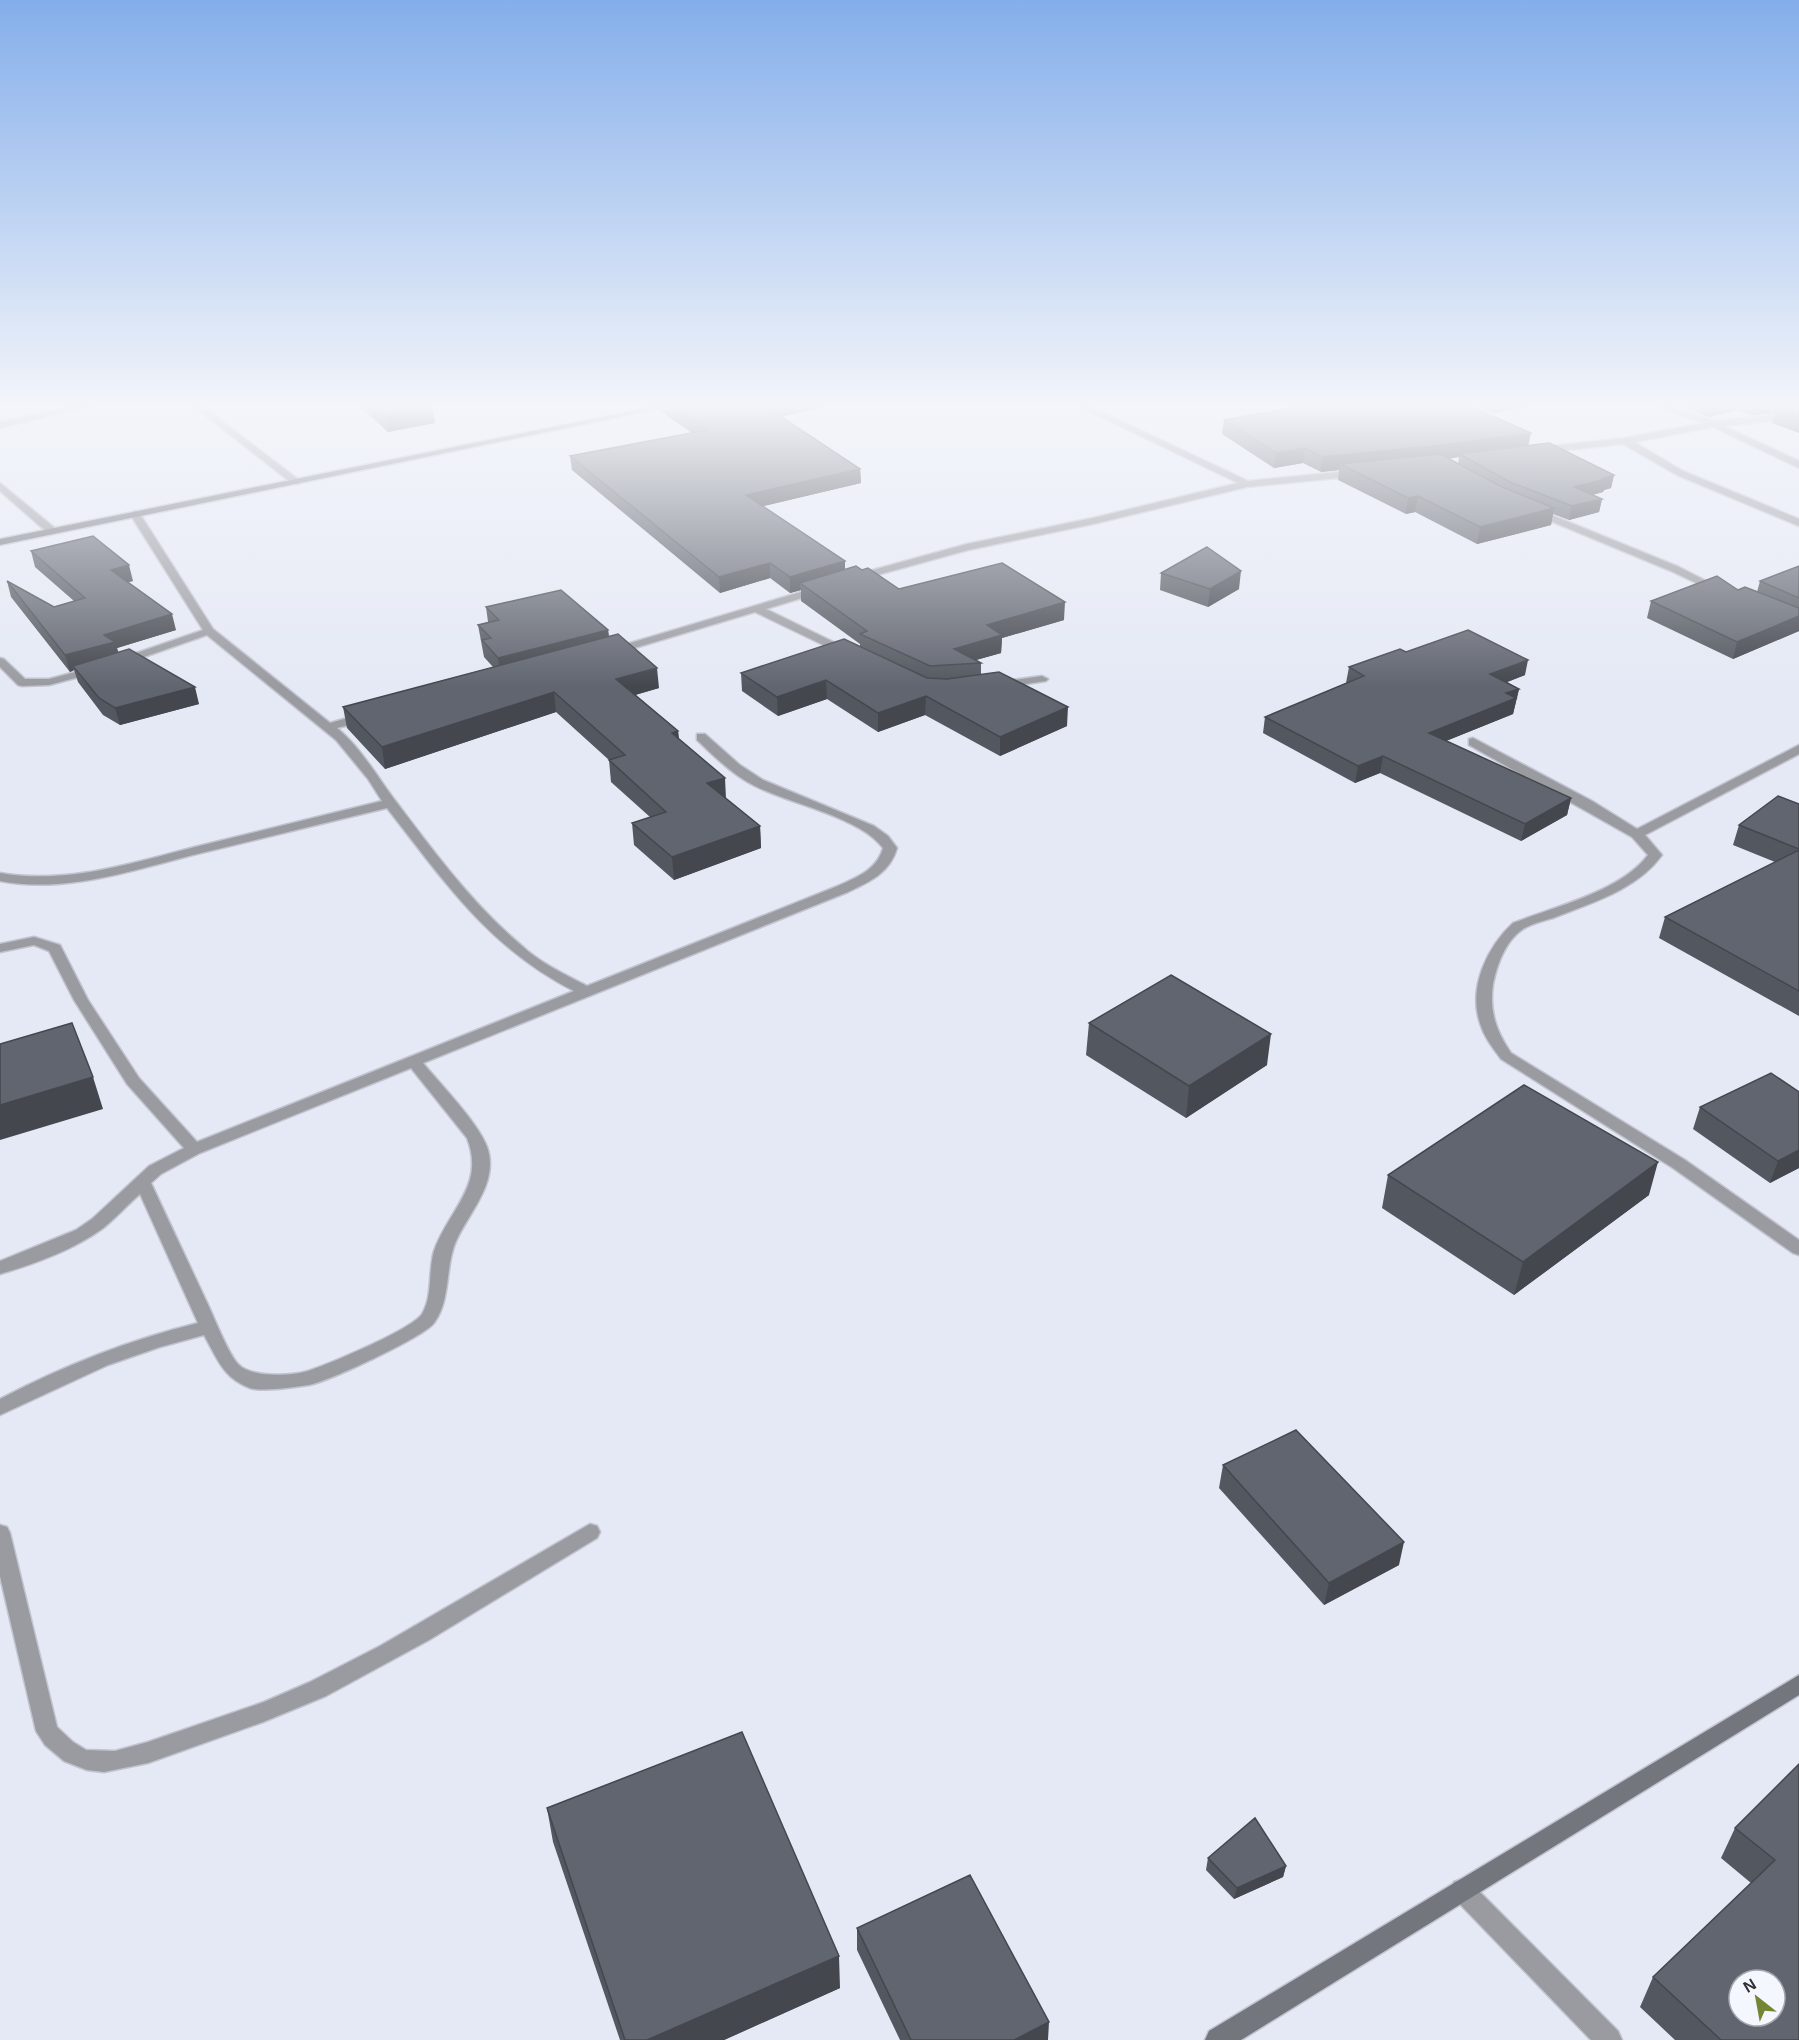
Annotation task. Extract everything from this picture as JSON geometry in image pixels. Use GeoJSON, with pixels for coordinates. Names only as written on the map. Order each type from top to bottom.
{"type":"FeatureCollection","features":[{"type":"Feature","properties":{"kind":"street"},"geometry":{"type":"LineString","coordinates":[[13,497],[52,531]]}},
{"type":"Feature","properties":{"kind":"street"},"geometry":{"type":"LineString","coordinates":[[0,542],[220,497]]}},
{"type":"Feature","properties":{"kind":"street"},"geometry":{"type":"LineString","coordinates":[[608,652],[967,547],[1093,521],[1192,497]]}},
{"type":"Feature","properties":{"kind":"street"},"geometry":{"type":"LineString","coordinates":[[1738,497],[1799,523]]}},
{"type":"Feature","properties":{"kind":"street"},"geometry":{"type":"LineString","coordinates":[[1524,507],[1675,568],[1729,594]]}},
{"type":"Feature","properties":{"kind":"street"},"geometry":{"type":"LineString","coordinates":[[135,514],[209,631],[328,727],[361,761],[390,803],[464,898],[516,949],[548,972],[587,992]]}},
{"type":"Feature","properties":{"kind":"street"},"geometry":{"type":"LineString","coordinates":[[757,609],[859,658]]}},
{"type":"Feature","properties":{"kind":"street"},"geometry":{"type":"LineString","coordinates":[[0,661],[22,683],[50,682],[107,666],[209,631]]}},
{"type":"Feature","properties":{"kind":"street"},"geometry":{"type":"LineString","coordinates":[[990,686],[1042,679]]}},
{"type":"Feature","properties":{"kind":"street"},"geometry":{"type":"LineString","coordinates":[[328,727],[372,715]]}},
{"type":"Feature","properties":{"kind":"street"},"geometry":{"type":"LineString","coordinates":[[0,1269],[82,1234],[98,1223],[156,1170],[194,1149],[843,889],[868,876],[884,864],[889,856],[890,848],[887,841],[879,835],[843,817],[757,782],[726,761],[701,737]]}},
{"type":"Feature","properties":{"kind":"street"},"geometry":{"type":"LineString","coordinates":[[1473,742],[1637,834],[1655,855],[1651,865],[1611,890],[1518,926],[1505,936],[1494,952],[1486,989],[1485,1014],[1493,1037],[1506,1056],[1679,1164],[1799,1249]]}},
{"type":"Feature","properties":{"kind":"street"},"geometry":{"type":"LineString","coordinates":[[1637,834],[1799,749]]}},
{"type":"Feature","properties":{"kind":"street"},"geometry":{"type":"LineString","coordinates":[[0,877],[15,882],[66,879],[154,861],[390,803]]}},
{"type":"Feature","properties":{"kind":"street"},"geometry":{"type":"LineString","coordinates":[[0,948],[34,941],[55,948],[81,1000],[121,1064],[133,1081],[194,1149]]}},
{"type":"Feature","properties":{"kind":"street"},"geometry":{"type":"LineString","coordinates":[[142,1181],[209,1327],[232,1369],[254,1382],[309,1378],[409,1334],[430,1316],[443,1249],[476,1190],[483,1166],[480,1144],[414,1062]]}},
{"type":"Feature","properties":{"kind":"street"},"geometry":{"type":"LineString","coordinates":[[0,1408],[113,1356],[166,1337],[209,1327]]}},
{"type":"Feature","properties":{"kind":"street"},"geometry":{"type":"LineString","coordinates":[[0,1533],[47,1731],[65,1750],[76,1757],[103,1762],[121,1760],[223,1726],[316,1690],[404,1644],[590,1532]]}},
{"type":"Feature","properties":{"kind":"street"},"geometry":{"type":"LineString","coordinates":[[1218,2040],[1799,1684]]}},
{"type":"Feature","properties":{"kind":"street"},"geometry":{"type":"LineString","coordinates":[[1462,1890],[1609,2040]]}},
{"type":"Feature","properties":{"kind":"building"},"geometry":{"type":"Polygon","coordinates":[[[621,497],[749,497],[845,561],[790,577],[770,563],[719,577],[621,497]]]}},
{"type":"Feature","properties":{"kind":"building"},"geometry":{"type":"Polygon","coordinates":[[[1420,497],[1527,497],[1554,508],[1480,527],[1420,497]]]}},
{"type":"Feature","properties":{"kind":"building"},"geometry":{"type":"Polygon","coordinates":[[[1549,497],[1602,499],[1572,506],[1549,497]]]}},
{"type":"Feature","properties":{"kind":"building"},"geometry":{"type":"Polygon","coordinates":[[[93,536],[129,565],[111,570],[172,614],[104,635],[115,642],[65,655],[7,581],[54,607],[85,598],[31,551],[93,536]]]}},
{"type":"Feature","properties":{"kind":"building"},"geometry":{"type":"Polygon","coordinates":[[[1207,547],[1241,571],[1210,589],[1161,573],[1207,547]]]}},
{"type":"Feature","properties":{"kind":"building"},"geometry":{"type":"Polygon","coordinates":[[[1002,563],[1065,602],[987,625],[1002,635],[954,649],[981,663],[930,666],[860,634],[867,631],[800,583],[856,566],[862,570],[868,568],[899,589],[1002,563]]]}},
{"type":"Feature","properties":{"kind":"building"},"geometry":{"type":"Polygon","coordinates":[[[1799,566],[1799,598],[1760,581],[1799,566]]]}},
{"type":"Feature","properties":{"kind":"building"},"geometry":{"type":"Polygon","coordinates":[[[1717,576],[1738,590],[1745,587],[1799,608],[1799,616],[1737,642],[1651,601],[1717,576]]]}},
{"type":"Feature","properties":{"kind":"building"},"geometry":{"type":"Polygon","coordinates":[[[561,590],[608,630],[498,658],[482,640],[491,638],[478,625],[499,620],[486,607],[561,590]]]}},
{"type":"Feature","properties":{"kind":"building"},"geometry":{"type":"Polygon","coordinates":[[[1468,630],[1528,660],[1490,674],[1519,689],[1506,693],[1516,698],[1429,733],[1571,798],[1525,824],[1383,756],[1358,766],[1265,717],[1364,676],[1349,667],[1400,649],[1406,652],[1468,630]]]}},
{"type":"Feature","properties":{"kind":"building"},"geometry":{"type":"Polygon","coordinates":[[[618,634],[657,668],[616,679],[678,731],[672,733],[725,778],[707,783],[760,826],[672,857],[632,823],[666,812],[609,760],[625,755],[554,692],[382,747],[343,707],[618,634]]]}},
{"type":"Feature","properties":{"kind":"building"},"geometry":{"type":"Polygon","coordinates":[[[844,639],[927,678],[947,679],[999,672],[1068,707],[1000,737],[926,696],[878,713],[826,680],[777,697],[741,673],[844,639]]]}},
{"type":"Feature","properties":{"kind":"building"},"geometry":{"type":"Polygon","coordinates":[[[129,649],[195,687],[115,708],[99,698],[73,666],[129,649]]]}},
{"type":"Feature","properties":{"kind":"building"},"geometry":{"type":"Polygon","coordinates":[[[1778,796],[1799,804],[1799,849],[1739,825],[1778,796]]]}},
{"type":"Feature","properties":{"kind":"building"},"geometry":{"type":"Polygon","coordinates":[[[1799,850],[1799,991],[1665,917],[1799,850]]]}},
{"type":"Feature","properties":{"kind":"building"},"geometry":{"type":"Polygon","coordinates":[[[1171,975],[1271,1034],[1189,1086],[1089,1023],[1171,975]]]}},
{"type":"Feature","properties":{"kind":"building"},"geometry":{"type":"Polygon","coordinates":[[[72,1023],[93,1077],[0,1105],[0,1044],[72,1023]]]}},
{"type":"Feature","properties":{"kind":"building"},"geometry":{"type":"Polygon","coordinates":[[[1771,1073],[1799,1092],[1799,1150],[1778,1161],[1700,1107],[1771,1073]]]}},
{"type":"Feature","properties":{"kind":"building"},"geometry":{"type":"Polygon","coordinates":[[[1524,1085],[1658,1162],[1523,1262],[1388,1175],[1524,1085]]]}},
{"type":"Feature","properties":{"kind":"building"},"geometry":{"type":"Polygon","coordinates":[[[1296,1430],[1404,1542],[1329,1583],[1223,1465],[1296,1430]]]}},
{"type":"Feature","properties":{"kind":"building"},"geometry":{"type":"Polygon","coordinates":[[[742,1732],[839,1956],[647,2040],[625,2040],[547,1808],[742,1732]]]}},
{"type":"Feature","properties":{"kind":"building"},"geometry":{"type":"Polygon","coordinates":[[[1799,1764],[1799,2040],[1721,2040],[1653,1977],[1775,1860],[1735,1828],[1799,1764]]]}},
{"type":"Feature","properties":{"kind":"building"},"geometry":{"type":"Polygon","coordinates":[[[1255,1818],[1286,1866],[1237,1888],[1208,1858],[1255,1818]]]}},
{"type":"Feature","properties":{"kind":"building"},"geometry":{"type":"Polygon","coordinates":[[[970,1875],[1049,2022],[1014,2040],[911,2040],[857,1928],[970,1875]]]}}]}
